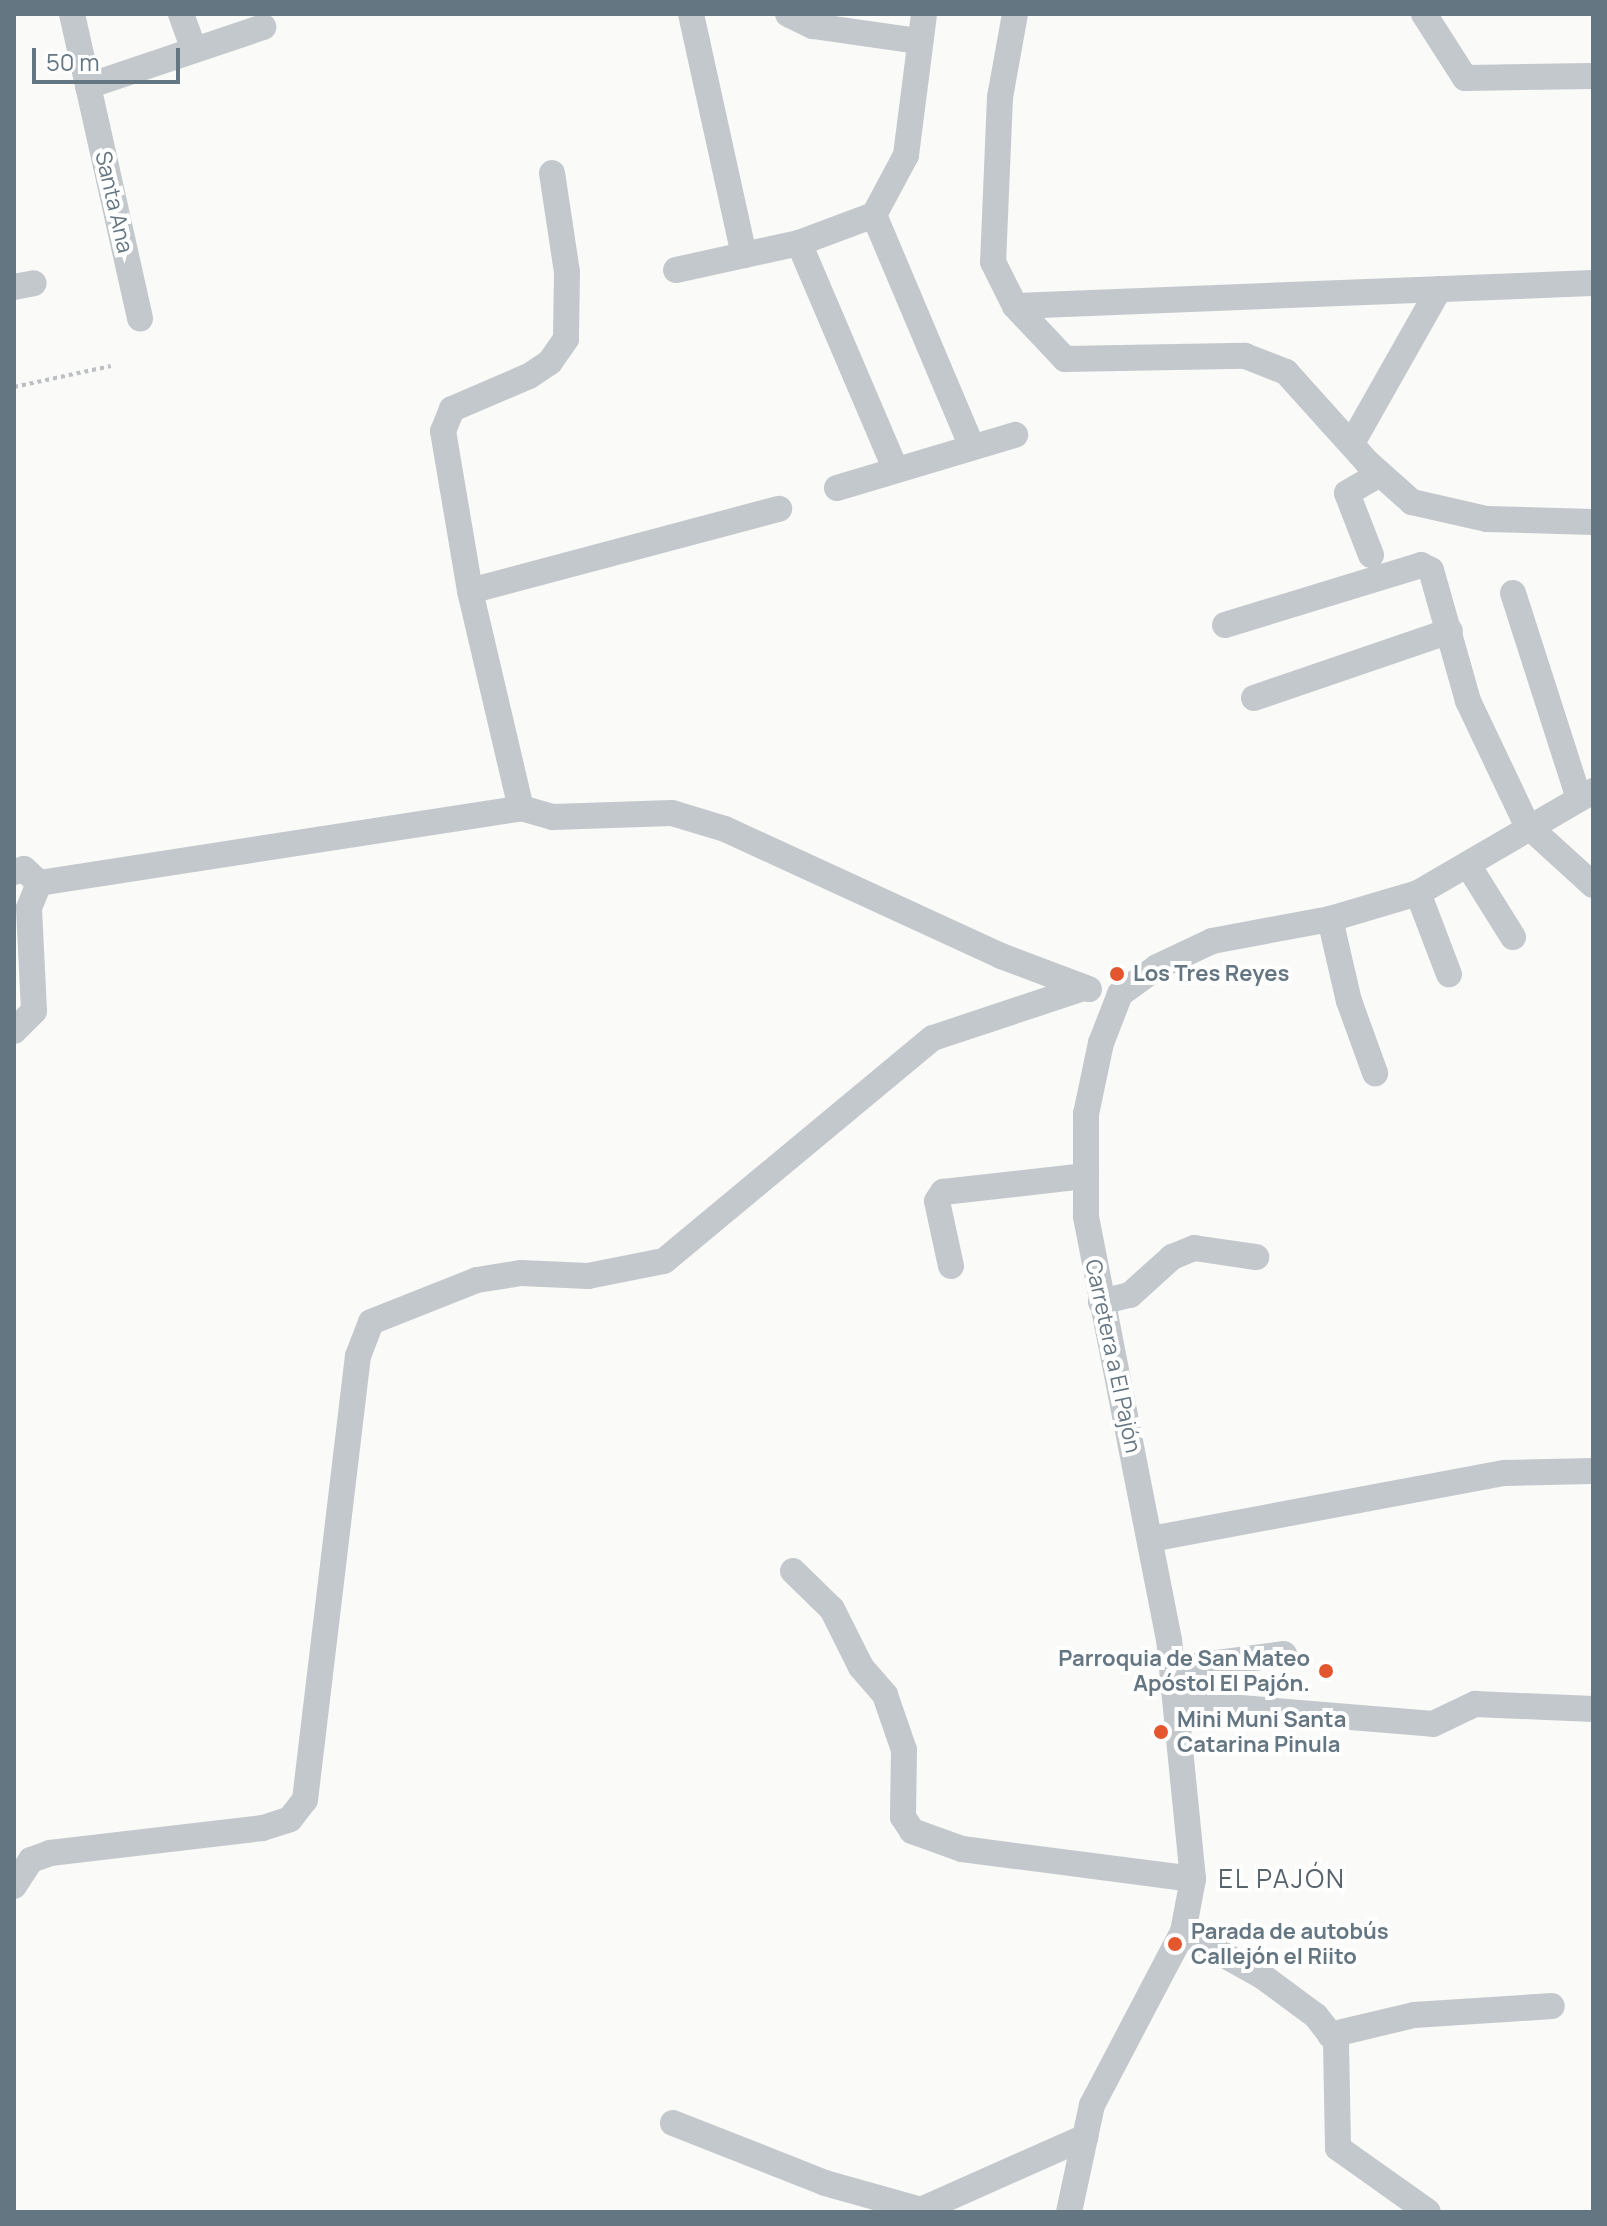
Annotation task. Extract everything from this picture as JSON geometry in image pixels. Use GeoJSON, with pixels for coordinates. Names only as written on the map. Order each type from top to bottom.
{"type":"FeatureCollection","features":[{"type":"Feature","properties":{"kind":"street","name":"Santa Ana"},"geometry":{"type":"LineString","coordinates":[[72,14],[140,318]]}},
{"type":"Feature","properties":{"kind":"street"},"geometry":{"type":"LineString","coordinates":[[181,14],[194,50]]}},
{"type":"Feature","properties":{"kind":"street"},"geometry":{"type":"LineString","coordinates":[[691,14],[744,255]]}},
{"type":"Feature","properties":{"kind":"street"},"geometry":{"type":"LineString","coordinates":[[788,14],[813,26],[919,41]]}},
{"type":"Feature","properties":{"kind":"street"},"geometry":{"type":"LineString","coordinates":[[676,270],[799,243],[874,215],[904,163],[924,14]]}},
{"type":"Feature","properties":{"kind":"street"},"geometry":{"type":"LineString","coordinates":[[1015,14],[1000,97],[993,262],[1015,306],[1065,359],[1245,356],[1286,372],[1380,474],[1412,502],[1487,519],[1593,522]]}},
{"type":"Feature","properties":{"kind":"street"},"geometry":{"type":"LineString","coordinates":[[1424,14],[1465,78],[1593,76]]}},
{"type":"Feature","properties":{"kind":"street"},"geometry":{"type":"LineString","coordinates":[[88,86],[263,27]]}},
{"type":"Feature","properties":{"kind":"street"},"geometry":{"type":"LineString","coordinates":[[521,808],[470,591],[443,431],[452,409],[529,376],[550,362],[566,339],[567,272],[552,173]]}},
{"type":"Feature","properties":{"kind":"street"},"geometry":{"type":"LineString","coordinates":[[874,215],[972,447]]}},
{"type":"Feature","properties":{"kind":"street"},"geometry":{"type":"LineString","coordinates":[[799,243],[896,470]]}},
{"type":"Feature","properties":{"kind":"street"},"geometry":{"type":"LineString","coordinates":[[1015,306],[1593,283]]}},
{"type":"Feature","properties":{"kind":"street"},"geometry":{"type":"LineString","coordinates":[[1352,443],[1439,289]]}},
{"type":"Feature","properties":{"kind":"street"},"geometry":{"type":"LineString","coordinates":[[837,488],[1015,435]]}},
{"type":"Feature","properties":{"kind":"street"},"geometry":{"type":"LineString","coordinates":[[1371,555],[1347,493],[1380,474]]}},
{"type":"Feature","properties":{"kind":"street"},"geometry":{"type":"LineString","coordinates":[[470,591],[779,509]]}},
{"type":"Feature","properties":{"kind":"street"},"geometry":{"type":"LineString","coordinates":[[1225,625],[1421,565],[1431,570],[1468,701],[1527,825],[1593,885]]}},
{"type":"Feature","properties":{"kind":"street"},"geometry":{"type":"LineString","coordinates":[[39,883],[521,808],[553,817],[672,813],[725,829],[1083,988],[1120,994],[1157,967],[1212,941],[1330,919],[1418,893],[1468,865],[1527,825],[1586,795],[1513,593]]}},
{"type":"Feature","properties":{"kind":"street"},"geometry":{"type":"LineString","coordinates":[[1254,698],[1450,631]]}},
{"type":"Feature","properties":{"kind":"street"},"geometry":{"type":"LineString","coordinates":[[1468,865],[1513,937]]}},
{"type":"Feature","properties":{"kind":"street"},"geometry":{"type":"LineString","coordinates":[[14,872],[24,869],[39,883]]}},
{"type":"Feature","properties":{"kind":"street"},"geometry":{"type":"LineString","coordinates":[[14,1031],[34,1011],[29,908],[39,883]]}},
{"type":"Feature","properties":{"kind":"street"},"geometry":{"type":"LineString","coordinates":[[1418,893],[1449,974]]}},
{"type":"Feature","properties":{"kind":"street"},"geometry":{"type":"LineString","coordinates":[[1330,919],[1349,1001],[1375,1073]]}},
{"type":"Feature","properties":{"kind":"street"},"geometry":{"type":"LineString","coordinates":[[14,1886],[31,1860],[50,1853],[263,1828],[290,1819],[305,1800],[358,1356],[371,1322],[477,1280],[614,1274],[664,1261],[933,1038],[1083,988]]}},
{"type":"Feature","properties":{"kind":"street","name":"Carretera a El Pajón"},"geometry":{"type":"LineString","coordinates":[[1069,2212],[1092,2105],[1183,1932],[1193,1879],[1179,1703],[1151,1539],[1086,1216],[1092,1077],[1120,994]]}},
{"type":"Feature","properties":{"kind":"street"},"geometry":{"type":"LineString","coordinates":[[951,1266],[937,1201],[943,1192],[1086,1176]]}},
{"type":"Feature","properties":{"kind":"street"},"geometry":{"type":"LineString","coordinates":[[1101,1302],[1130,1295],[1172,1257],[1194,1248],[1256,1257]]}},
{"type":"Feature","properties":{"kind":"street"},"geometry":{"type":"LineString","coordinates":[[1151,1539],[1505,1473],[1593,1471]]}},
{"type":"Feature","properties":{"kind":"street"},"geometry":{"type":"LineString","coordinates":[[793,1571],[832,1609],[861,1667],[885,1695],[904,1750],[903,1817],[912,1831],[962,1849],[1193,1879]]}},
{"type":"Feature","properties":{"kind":"street"},"geometry":{"type":"LineString","coordinates":[[1173,1669],[1284,1654]]}},
{"type":"Feature","properties":{"kind":"street"},"geometry":{"type":"LineString","coordinates":[[1179,1703],[1433,1724],[1475,1704],[1593,1709]]}},
{"type":"Feature","properties":{"kind":"street"},"geometry":{"type":"LineString","coordinates":[[1183,1932],[1262,1976],[1330,2035],[1336,2042],[1338,2148],[1428,2212]]}},
{"type":"Feature","properties":{"kind":"street"},"geometry":{"type":"LineString","coordinates":[[1330,2035],[1414,2015],[1552,2006]]}},
{"type":"Feature","properties":{"kind":"street"},"geometry":{"type":"LineString","coordinates":[[673,2123],[825,2183],[921,2210],[1085,2137]]}},
{"type":"Feature","properties":{"kind":"path"},"geometry":{"type":"LineString","coordinates":[[14,387],[111,366]]}},
{"type":"Feature","properties":{"kind":"place","name":"Los Tres Reyes"},"geometry":{"type":"Point","coordinates":[1117,974]}},
{"type":"Feature","properties":{"kind":"place","name":"Parroquia de San Mateo Apóstol El Pajón."},"geometry":{"type":"Point","coordinates":[1326,1671]}},
{"type":"Feature","properties":{"kind":"place","name":"Mini Muni Santa Catarina Pinula"},"geometry":{"type":"Point","coordinates":[1161,1732]}},
{"type":"Feature","properties":{"kind":"place","name":"Parada de autobús Callejón el Riito"},"geometry":{"type":"Point","coordinates":[1175,1944]}},
{"type":"Feature","properties":{"kind":"district","name":"EL PAJÓN"},"geometry":{"type":"Point","coordinates":[1282,1879]}}]}
